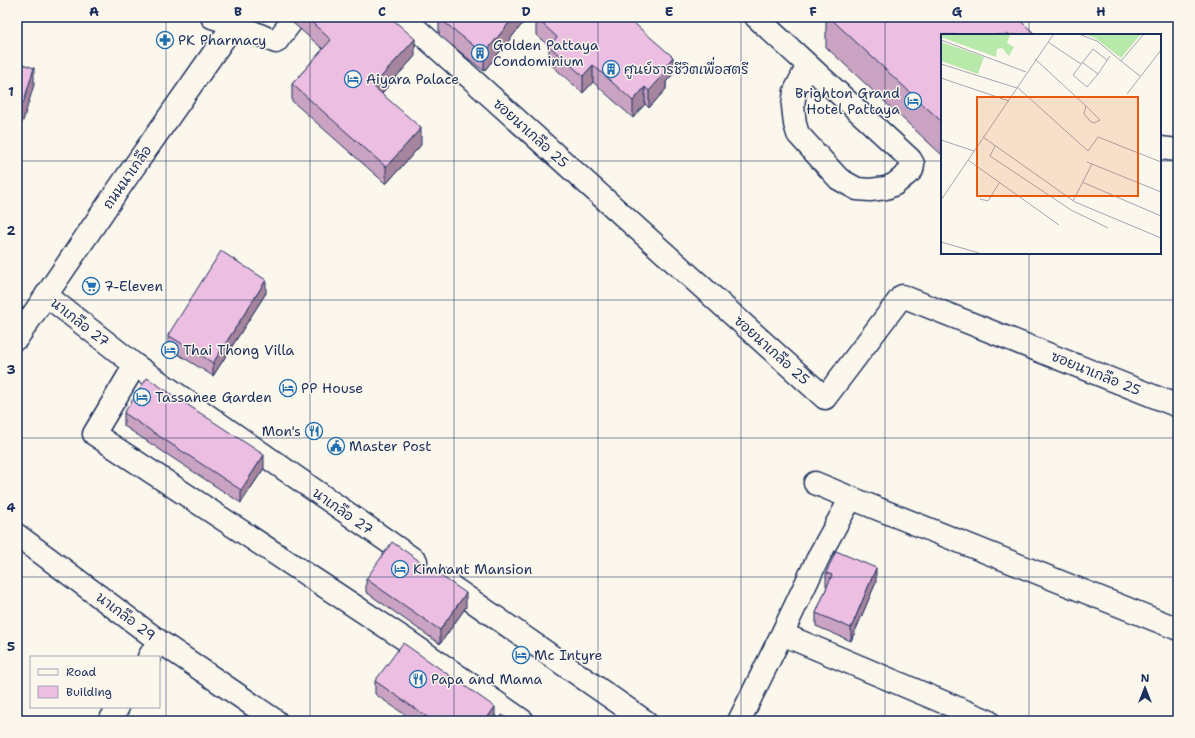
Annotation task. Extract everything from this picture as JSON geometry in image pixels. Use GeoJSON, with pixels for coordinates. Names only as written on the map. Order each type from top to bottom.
{"type":"FeatureCollection","features":[{"type":"Feature","properties":{"kind":"street"},"geometry":{"type":"LineString","coordinates":[[212,17],[237,21],[276,42],[295,17]]}},
{"type":"Feature","properties":{"kind":"street","name":"ซอยนาเกลือ 25"},"geometry":{"type":"LineString","coordinates":[[403,17],[825,398],[902,296],[1178,406]]}},
{"type":"Feature","properties":{"kind":"street"},"geometry":{"type":"LineString","coordinates":[[756,17],[910,159],[913,164],[912,170],[895,184],[886,188],[870,190],[857,189],[839,179],[798,134],[795,124],[793,106],[795,92],[808,65]]}},
{"type":"Feature","properties":{"kind":"street","name":"ถนนนาเกลือ"},"geometry":{"type":"LineString","coordinates":[[17,338],[124,181],[237,21]]}},
{"type":"Feature","properties":{"kind":"street"},"geometry":{"type":"LineString","coordinates":[[1161,148],[1178,150]]}},
{"type":"Feature","properties":{"kind":"street","name":"นาเกลือ 27"},"geometry":{"type":"LineString","coordinates":[[46,295],[135,366],[645,721]]}},
{"type":"Feature","properties":{"kind":"street"},"geometry":{"type":"LineString","coordinates":[[135,366],[94,434],[409,642],[522,721]]}},
{"type":"Feature","properties":{"kind":"street"},"geometry":{"type":"LineString","coordinates":[[815,483],[1178,629]]}},
{"type":"Feature","properties":{"kind":"street"},"geometry":{"type":"LineString","coordinates":[[739,721],[820,554],[851,498]]}},
{"type":"Feature","properties":{"kind":"street","name":"นาเกลือ 29"},"geometry":{"type":"LineString","coordinates":[[17,535],[154,649],[276,721]]}},
{"type":"Feature","properties":{"kind":"street"},"geometry":{"type":"LineString","coordinates":[[782,634],[988,721]]}},
{"type":"Feature","properties":{"kind":"street"},"geometry":{"type":"LineString","coordinates":[[110,721],[117,708]]}},
{"type":"Feature","properties":{"kind":"building","name":"Aiyara Palace"},"geometry":{"type":"Polygon","coordinates":[[[306,17],[390,17],[415,39],[373,86],[421,128],[386,167],[292,84],[331,40],[306,17]]]}},
{"type":"Feature","properties":{"kind":"building"},"geometry":{"type":"Polygon","coordinates":[[[514,17],[484,54],[439,18],[514,17]]]}},
{"type":"Feature","properties":{"kind":"building","name":"ศูนย์ธารชีวิตเพื่อสตรี"},"geometry":{"type":"Polygon","coordinates":[[[627,17],[673,57],[663,69],[666,72],[649,91],[645,87],[633,101],[593,65],[583,76],[549,46],[557,37],[536,18],[627,17]]]}},
{"type":"Feature","properties":{"kind":"building","name":"Brighton Grand Hotel Pattaya"},"geometry":{"type":"Polygon","coordinates":[[[829,17],[1016,17],[1033,32],[1031,34],[941,34],[941,121],[829,17]]]}},
{"type":"Feature","properties":{"kind":"building"},"geometry":{"type":"Polygon","coordinates":[[[17,62],[34,68],[23,104],[17,112],[17,62]]]}},
{"type":"Feature","properties":{"kind":"building"},"geometry":{"type":"Polygon","coordinates":[[[221,251],[266,280],[213,363],[168,335],[221,251]]]}},
{"type":"Feature","properties":{"kind":"building"},"geometry":{"type":"Polygon","coordinates":[[[147,378],[264,455],[241,490],[124,413],[147,378]]]}},
{"type":"Feature","properties":{"kind":"building"},"geometry":{"type":"Polygon","coordinates":[[[392,542],[466,593],[440,630],[366,579],[392,542]]]}},
{"type":"Feature","properties":{"kind":"building"},"geometry":{"type":"Polygon","coordinates":[[[836,551],[876,568],[851,628],[816,613],[832,575],[826,573],[836,551]]]}},
{"type":"Feature","properties":{"kind":"building"},"geometry":{"type":"Polygon","coordinates":[[[403,643],[495,707],[485,721],[433,721],[375,681],[403,643]]]}},
{"type":"Feature","properties":{"kind":"building"},"geometry":{"type":"Polygon","coordinates":[[[502,715],[511,721],[499,721],[502,715]]]}},
{"type":"Feature","properties":{"kind":"place","name":"PK Pharmacy"},"geometry":{"type":"Point","coordinates":[165,40]}},
{"type":"Feature","properties":{"kind":"place","name":"Golden Pattaya Condominium"},"geometry":{"type":"Point","coordinates":[480,53]}},
{"type":"Feature","properties":{"kind":"place","name":"ศูนย์ธารชีวิตเพื่อสตรี"},"geometry":{"type":"Point","coordinates":[611,69]}},
{"type":"Feature","properties":{"kind":"place","name":"Aiyara Palace"},"geometry":{"type":"Point","coordinates":[353,79]}},
{"type":"Feature","properties":{"kind":"place","name":"Brighton Grand Hotel Pattaya"},"geometry":{"type":"Point","coordinates":[913,101]}},
{"type":"Feature","properties":{"kind":"place","name":"7-Eleven"},"geometry":{"type":"Point","coordinates":[91,286]}},
{"type":"Feature","properties":{"kind":"place","name":"Thai Thong Villa"},"geometry":{"type":"Point","coordinates":[170,350]}},
{"type":"Feature","properties":{"kind":"place","name":"PP House"},"geometry":{"type":"Point","coordinates":[288,388]}},
{"type":"Feature","properties":{"kind":"place","name":"Tassanee Garden"},"geometry":{"type":"Point","coordinates":[142,397]}},
{"type":"Feature","properties":{"kind":"place","name":"Mon's"},"geometry":{"type":"Point","coordinates":[314,431]}},
{"type":"Feature","properties":{"kind":"place","name":"Master Post"},"geometry":{"type":"Point","coordinates":[336,446]}},
{"type":"Feature","properties":{"kind":"place","name":"Kimhant Mansion"},"geometry":{"type":"Point","coordinates":[400,569]}},
{"type":"Feature","properties":{"kind":"place","name":"Mc Intyre"},"geometry":{"type":"Point","coordinates":[521,655]}},
{"type":"Feature","properties":{"kind":"place","name":"Papa and Mama"},"geometry":{"type":"Point","coordinates":[418,679]}}]}
